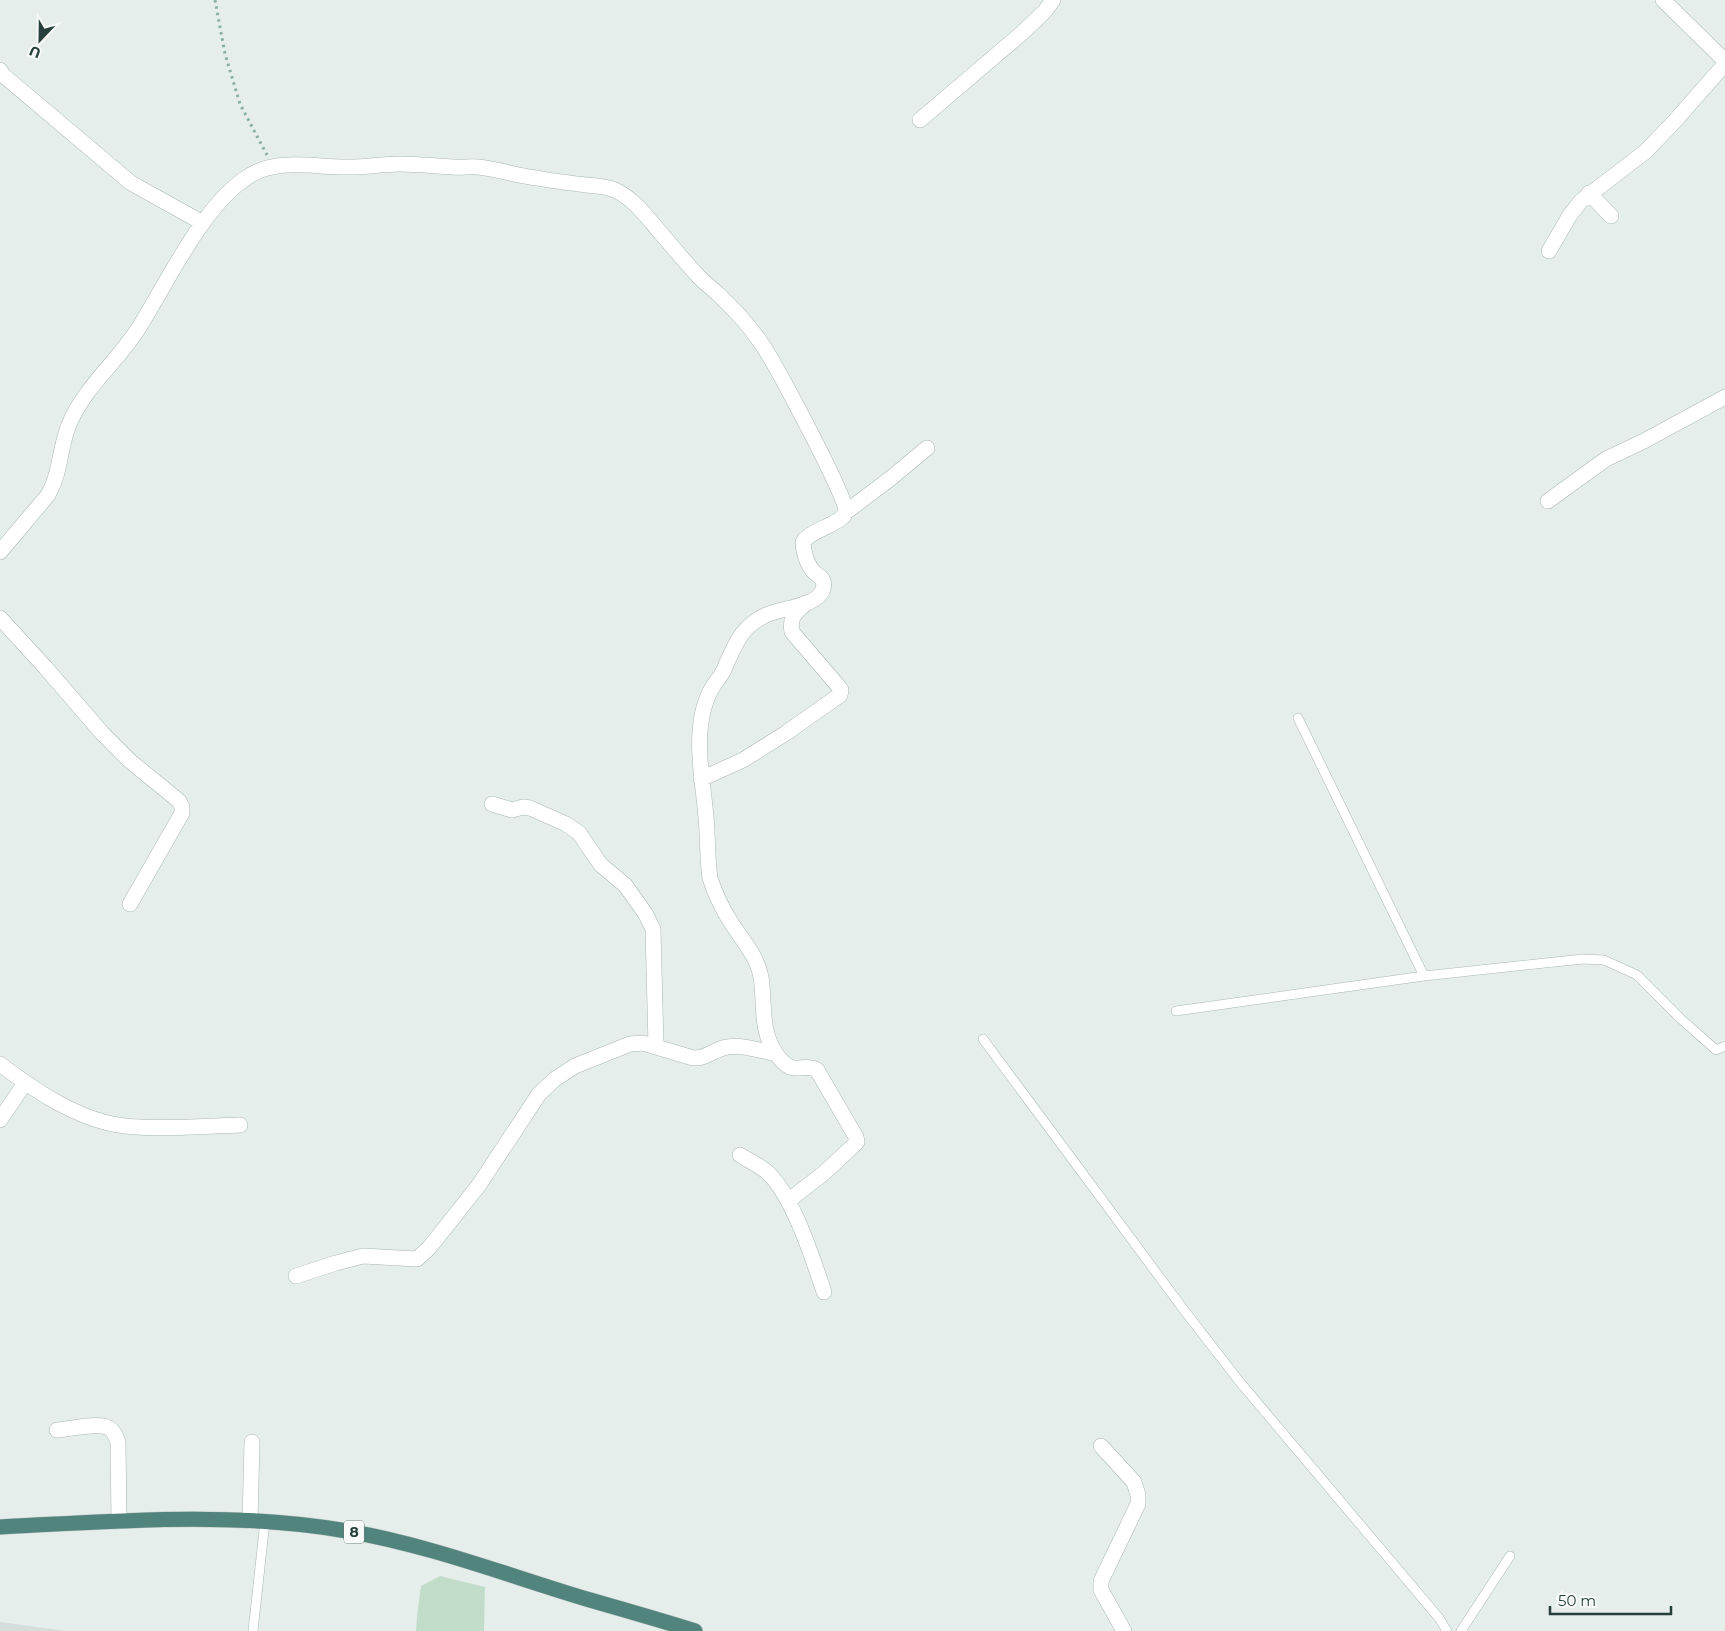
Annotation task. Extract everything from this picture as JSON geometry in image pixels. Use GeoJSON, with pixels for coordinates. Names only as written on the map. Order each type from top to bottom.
{"type":"FeatureCollection","features":[{"type":"Feature","properties":{"kind":"highway","name":"8"},"geometry":{"type":"LineString","coordinates":[[0,1527],[119,1521],[258,1521],[300,1524],[348,1531],[436,1551],[589,1600],[695,1631]]}},
{"type":"Feature","properties":{"kind":"street"},"geometry":{"type":"LineString","coordinates":[[920,120],[1022,33],[1045,11],[1053,0]]}},
{"type":"Feature","properties":{"kind":"street"},"geometry":{"type":"LineString","coordinates":[[1549,251],[1570,215],[1589,193],[1646,152],[1725,63],[1663,0]]}},
{"type":"Feature","properties":{"kind":"street"},"geometry":{"type":"LineString","coordinates":[[0,70],[3,75],[131,183],[203,223]]}},
{"type":"Feature","properties":{"kind":"street"},"geometry":{"type":"LineString","coordinates":[[0,552],[48,495],[57,477],[64,436],[71,418],[137,331],[203,223],[239,182],[261,169],[291,165],[352,167],[398,164],[459,168],[475,167],[522,176],[603,186],[616,190],[640,208],[700,278],[719,295],[763,345],[833,479],[846,512]]}},
{"type":"Feature","properties":{"kind":"street"},"geometry":{"type":"LineString","coordinates":[[1589,193],[1611,216]]}},
{"type":"Feature","properties":{"kind":"street"},"geometry":{"type":"LineString","coordinates":[[1548,501],[1606,459],[1725,397]]}},
{"type":"Feature","properties":{"kind":"street"},"geometry":{"type":"LineString","coordinates":[[701,780],[743,760],[786,733],[840,695],[841,690],[839,687],[792,632],[792,618],[806,603],[822,592],[824,584],[821,577],[813,570],[808,561],[803,549],[804,539],[808,535],[841,519],[846,512],[927,448]]}},
{"type":"Feature","properties":{"kind":"street"},"geometry":{"type":"LineString","coordinates":[[788,1201],[824,1173],[857,1142],[856,1137],[817,1070],[809,1067],[798,1070],[791,1068],[775,1053],[766,1030],[761,978],[754,954],[730,921],[710,878],[706,816],[701,780],[700,737],[704,710],[711,688],[723,672],[734,646],[743,632],[759,620],[780,610],[806,603]]}},
{"type":"Feature","properties":{"kind":"street"},"geometry":{"type":"LineString","coordinates":[[0,618],[102,733],[130,761],[179,802],[182,807],[182,813],[130,904]]}},
{"type":"Feature","properties":{"kind":"street"},"geometry":{"type":"LineString","coordinates":[[492,804],[512,810],[523,807],[530,808],[566,824],[579,833],[601,866],[625,885],[646,913],[653,929],[656,1045]]}},
{"type":"Feature","properties":{"kind":"street"},"geometry":{"type":"LineString","coordinates":[[296,1276],[336,1262],[363,1256],[417,1259],[429,1248],[479,1185],[540,1094],[555,1079],[574,1066],[630,1044],[643,1042],[693,1058],[700,1058],[732,1046],[775,1053]]}},
{"type":"Feature","properties":{"kind":"street"},"geometry":{"type":"LineString","coordinates":[[0,1064],[25,1083],[71,1108],[98,1120],[125,1126],[240,1125]]}},
{"type":"Feature","properties":{"kind":"street"},"geometry":{"type":"LineString","coordinates":[[0,1120],[25,1083]]}},
{"type":"Feature","properties":{"kind":"street"},"geometry":{"type":"LineString","coordinates":[[740,1155],[767,1172],[788,1201],[824,1292]]}},
{"type":"Feature","properties":{"kind":"street"},"geometry":{"type":"LineString","coordinates":[[57,1430],[96,1426],[109,1428],[113,1432],[118,1442],[119,1521]]}},
{"type":"Feature","properties":{"kind":"street"},"geometry":{"type":"LineString","coordinates":[[252,1442],[258,1521]]}},
{"type":"Feature","properties":{"kind":"street"},"geometry":{"type":"LineString","coordinates":[[1101,1446],[1134,1482],[1138,1495],[1138,1504],[1100,1580],[1101,1590],[1124,1631]]}},
{"type":"Feature","properties":{"kind":"lane"},"geometry":{"type":"LineString","coordinates":[[1298,718],[1424,976]]}},
{"type":"Feature","properties":{"kind":"lane"},"geometry":{"type":"LineString","coordinates":[[1176,1010],[1424,976],[1583,959],[1604,960],[1637,975],[1681,1019],[1716,1050],[1725,1046]]}},
{"type":"Feature","properties":{"kind":"lane"},"geometry":{"type":"LineString","coordinates":[[983,1039],[1239,1381],[1439,1618],[1447,1631]]}},
{"type":"Feature","properties":{"kind":"lane"},"geometry":{"type":"LineString","coordinates":[[253,1631],[258,1521]]}},
{"type":"Feature","properties":{"kind":"lane"},"geometry":{"type":"LineString","coordinates":[[1461,1631],[1510,1556]]}},
{"type":"Feature","properties":{"kind":"path"},"geometry":{"type":"LineString","coordinates":[[216,0],[225,54],[240,104],[273,167]]}},
{"type":"Feature","properties":{"kind":"shaded area"},"geometry":{"type":"Polygon","coordinates":[[[0,1622],[67,1631],[0,1631],[0,1622]]]}},
{"type":"Feature","properties":{"kind":"green space"},"geometry":{"type":"Polygon","coordinates":[[[440,1576],[485,1587],[484,1631],[416,1631],[421,1586],[440,1576]]]}}]}
